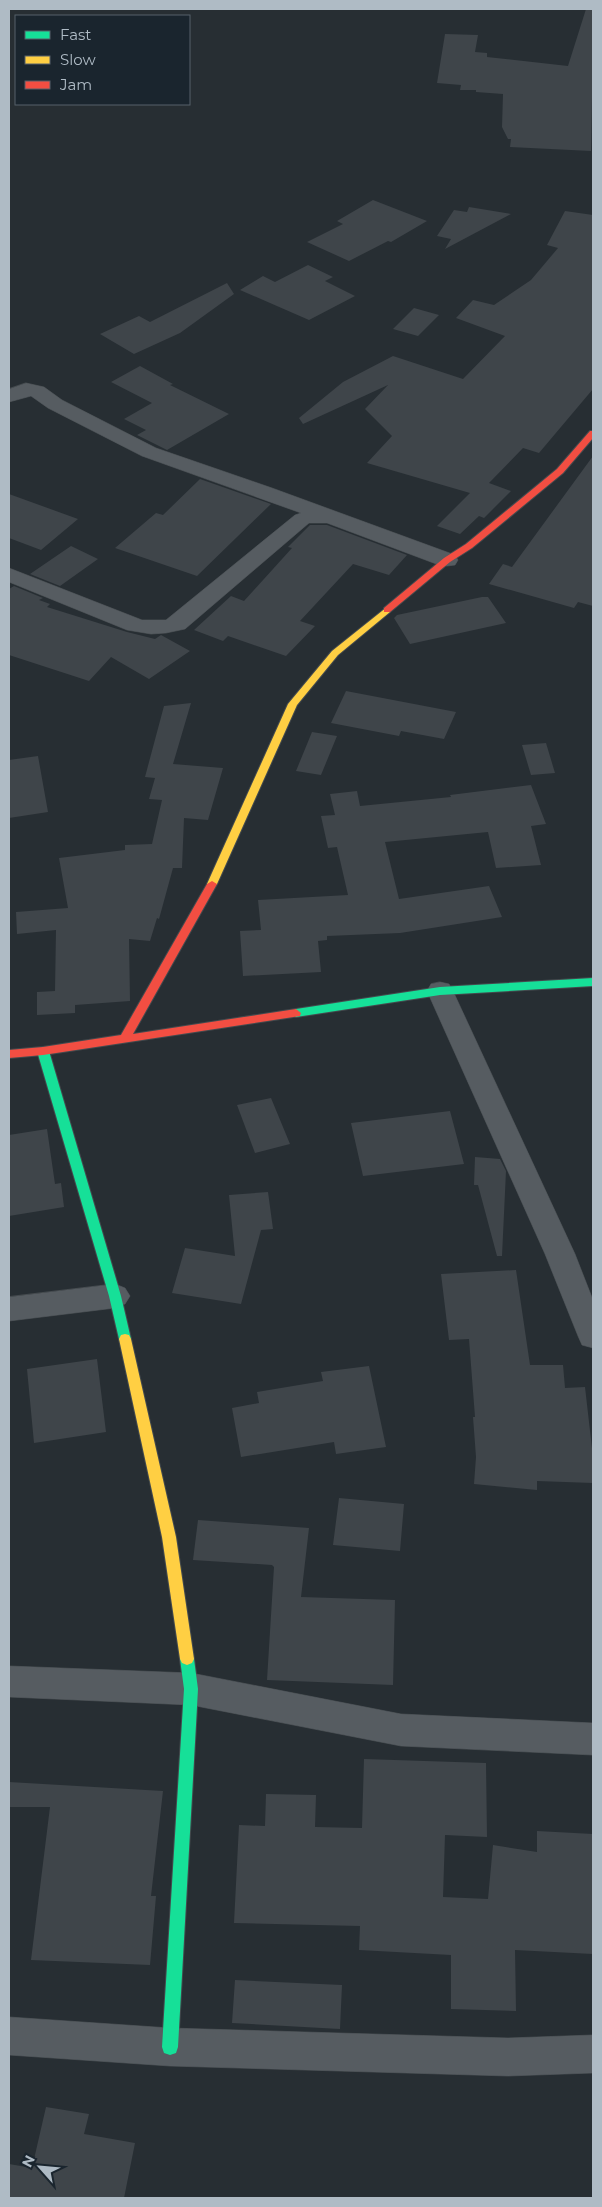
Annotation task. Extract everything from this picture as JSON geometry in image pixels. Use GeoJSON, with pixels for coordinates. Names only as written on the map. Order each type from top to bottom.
{"type":"FeatureCollection","features":[{"type":"Feature","properties":{"kind":"street"},"geometry":{"type":"LineString","coordinates":[[9,396],[26,389],[37,390],[55,404],[150,452],[200,471],[265,492],[447,560]]}},
{"type":"Feature","properties":{"kind":"street"},"geometry":{"type":"LineString","coordinates":[[125,1038],[217,875],[270,752],[294,704],[335,653],[447,560],[468,546],[560,471],[593,433]]}},
{"type":"Feature","properties":{"kind":"street"},"geometry":{"type":"LineString","coordinates":[[9,574],[135,625],[150,629],[164,628],[177,624],[302,519],[314,516],[330,517]]}},
{"type":"Feature","properties":{"kind":"street"},"geometry":{"type":"LineString","coordinates":[[9,1054],[43,1051],[440,992],[593,982]]}},
{"type":"Feature","properties":{"kind":"street"},"geometry":{"type":"LineString","coordinates":[[440,992],[560,1254],[593,1336]]}},
{"type":"Feature","properties":{"kind":"street"},"geometry":{"type":"LineString","coordinates":[[43,1051],[115,1296],[169,1537],[191,1689],[170,2048]]}},
{"type":"Feature","properties":{"kind":"street"},"geometry":{"type":"LineString","coordinates":[[9,1309],[115,1296]]}},
{"type":"Feature","properties":{"kind":"street"},"geometry":{"type":"LineString","coordinates":[[9,1681],[191,1689],[401,1730],[593,1739]]}},
{"type":"Feature","properties":{"kind":"street"},"geometry":{"type":"LineString","coordinates":[[9,2036],[170,2048],[508,2057],[593,2054]]}},
{"type":"Feature","properties":{"kind":"building"},"geometry":{"type":"Polygon","coordinates":[[[586,9],[593,9],[591,151],[510,147],[511,139],[508,139],[502,127],[503,94],[460,90],[461,85],[437,83],[445,34],[478,35],[475,52],[487,53],[487,57],[568,66],[586,9]]]}},
{"type":"Feature","properties":{"kind":"building"},"geometry":{"type":"Polygon","coordinates":[[[373,200],[427,221],[391,242],[388,241],[349,261],[307,242],[343,224],[337,221],[373,200]]]}},
{"type":"Feature","properties":{"kind":"building"},"geometry":{"type":"Polygon","coordinates":[[[469,207],[511,214],[445,249],[451,239],[437,236],[454,210],[467,212],[469,207]]]}},
{"type":"Feature","properties":{"kind":"building"},"geometry":{"type":"Polygon","coordinates":[[[565,211],[593,215],[593,389],[539,453],[523,448],[489,483],[511,491],[484,518],[479,516],[460,534],[437,526],[470,493],[367,463],[392,436],[365,409],[388,385],[303,424],[299,418],[343,382],[393,356],[463,379],[505,336],[456,318],[473,300],[494,305],[531,280],[558,248],[547,245],[565,211]]]}},
{"type":"Feature","properties":{"kind":"building"},"geometry":{"type":"Polygon","coordinates":[[[308,265],[333,277],[325,281],[355,296],[309,320],[240,290],[263,276],[275,282],[308,265]]]}},
{"type":"Feature","properties":{"kind":"building"},"geometry":{"type":"Polygon","coordinates":[[[227,283],[234,294],[180,333],[134,354],[100,334],[139,316],[150,322],[227,283]]]}},
{"type":"Feature","properties":{"kind":"building"},"geometry":{"type":"Polygon","coordinates":[[[414,308],[439,315],[418,336],[393,329],[414,308]]]}},
{"type":"Feature","properties":{"kind":"building"},"geometry":{"type":"Polygon","coordinates":[[[140,366],[173,384],[170,385],[229,414],[167,450],[137,435],[146,430],[124,419],[152,403],[111,382],[140,366]]]}},
{"type":"Feature","properties":{"kind":"building"},"geometry":{"type":"Polygon","coordinates":[[[593,456],[593,606],[578,602],[574,608],[489,584],[503,564],[512,567],[593,456]]]}},
{"type":"Feature","properties":{"kind":"building"},"geometry":{"type":"Polygon","coordinates":[[[200,479],[271,504],[197,576],[115,548],[156,513],[163,515],[200,479]]]}},
{"type":"Feature","properties":{"kind":"building"},"geometry":{"type":"Polygon","coordinates":[[[9,494],[78,519],[41,550],[9,538],[9,494]]]}},
{"type":"Feature","properties":{"kind":"building"},"geometry":{"type":"Polygon","coordinates":[[[310,525],[327,525],[407,555],[389,575],[353,564],[300,621],[315,626],[286,656],[228,636],[223,641],[194,630],[231,596],[244,601],[292,548],[288,547],[310,525]]]}},
{"type":"Feature","properties":{"kind":"building"},"geometry":{"type":"Polygon","coordinates":[[[71,546],[98,559],[60,586],[30,574],[71,546]]]}},
{"type":"Feature","properties":{"kind":"building"},"geometry":{"type":"Polygon","coordinates":[[[14,586],[43,598],[39,600],[50,604],[47,607],[155,639],[161,635],[190,651],[149,679],[111,657],[89,681],[9,655],[9,589],[14,586]]]}},
{"type":"Feature","properties":{"kind":"building"},"geometry":{"type":"Polygon","coordinates":[[[488,597],[506,623],[410,644],[394,618],[397,615],[488,597]]]}},
{"type":"Feature","properties":{"kind":"building"},"geometry":{"type":"Polygon","coordinates":[[[346,691],[456,712],[444,739],[401,731],[399,736],[331,723],[346,691]]]}},
{"type":"Feature","properties":{"kind":"building"},"geometry":{"type":"Polygon","coordinates":[[[191,703],[173,764],[223,768],[208,820],[184,818],[182,868],[173,868],[159,919],[157,918],[150,941],[129,939],[130,1001],[75,1005],[75,1013],[37,1015],[37,992],[55,991],[56,930],[17,934],[16,912],[68,908],[59,858],[125,850],[125,845],[152,844],[162,800],[149,799],[155,778],[145,777],[164,706],[191,703]]]}},
{"type":"Feature","properties":{"kind":"building"},"geometry":{"type":"Polygon","coordinates":[[[312,732],[337,736],[321,775],[296,771],[312,732]]]}},
{"type":"Feature","properties":{"kind":"building"},"geometry":{"type":"Polygon","coordinates":[[[546,743],[555,773],[531,775],[522,745],[546,743]]]}},
{"type":"Feature","properties":{"kind":"building"},"geometry":{"type":"Polygon","coordinates":[[[38,756],[48,812],[9,818],[9,760],[38,756]]]}},
{"type":"Feature","properties":{"kind":"building"},"geometry":{"type":"Polygon","coordinates":[[[531,785],[546,824],[531,826],[541,865],[496,868],[488,832],[385,842],[399,899],[489,886],[502,917],[400,933],[327,936],[327,940],[318,941],[321,972],[243,976],[240,931],[261,930],[258,900],[348,895],[337,847],[328,848],[321,816],[335,815],[330,794],[357,791],[360,806],[451,797],[450,795],[531,785]]]}},
{"type":"Feature","properties":{"kind":"building"},"geometry":{"type":"Polygon","coordinates":[[[271,1098],[290,1144],[255,1153],[237,1105],[271,1098]]]}},
{"type":"Feature","properties":{"kind":"building"},"geometry":{"type":"Polygon","coordinates":[[[450,1111],[464,1164],[363,1176],[351,1123],[450,1111]]]}},
{"type":"Feature","properties":{"kind":"building"},"geometry":{"type":"Polygon","coordinates":[[[47,1129],[55,1184],[61,1183],[64,1207],[9,1216],[9,1135],[47,1129]]]}},
{"type":"Feature","properties":{"kind":"building"},"geometry":{"type":"Polygon","coordinates":[[[475,1157],[500,1159],[506,1171],[502,1256],[497,1256],[478,1185],[474,1185],[475,1157]]]}},
{"type":"Feature","properties":{"kind":"building"},"geometry":{"type":"Polygon","coordinates":[[[268,1192],[273,1229],[261,1230],[241,1304],[172,1293],[185,1248],[235,1256],[229,1195],[268,1192]]]}},
{"type":"Feature","properties":{"kind":"building"},"geometry":{"type":"Polygon","coordinates":[[[516,1270],[530,1365],[563,1365],[565,1388],[585,1387],[593,1457],[593,1483],[537,1481],[537,1490],[474,1484],[476,1457],[473,1417],[475,1417],[469,1339],[449,1340],[441,1274],[516,1270]]]}},
{"type":"Feature","properties":{"kind":"building"},"geometry":{"type":"Polygon","coordinates":[[[97,1359],[106,1432],[34,1443],[27,1369],[97,1359]]]}},
{"type":"Feature","properties":{"kind":"building"},"geometry":{"type":"Polygon","coordinates":[[[369,1366],[386,1447],[336,1454],[334,1442],[241,1457],[232,1408],[259,1403],[257,1392],[323,1381],[321,1372],[369,1366]]]}},
{"type":"Feature","properties":{"kind":"building"},"geometry":{"type":"Polygon","coordinates":[[[339,1498],[404,1504],[400,1551],[333,1545],[339,1498]]]}},
{"type":"Feature","properties":{"kind":"building"},"geometry":{"type":"Polygon","coordinates":[[[198,1520],[309,1528],[301,1597],[395,1600],[393,1685],[267,1680],[274,1567],[272,1565],[193,1560],[198,1520]]]}},
{"type":"Feature","properties":{"kind":"building"},"geometry":{"type":"Polygon","coordinates":[[[364,1759],[486,1763],[487,1837],[445,1835],[443,1897],[488,1899],[493,1845],[537,1852],[537,1831],[593,1834],[593,1954],[515,1950],[516,2011],[451,2009],[451,1955],[359,1950],[360,1926],[234,1923],[239,1825],[265,1826],[266,1794],[316,1795],[315,1827],[362,1828],[364,1759]]]}},
{"type":"Feature","properties":{"kind":"building"},"geometry":{"type":"Polygon","coordinates":[[[9,1782],[163,1791],[151,1896],[156,1896],[150,1965],[31,1960],[50,1807],[9,1807],[9,1782]]]}},
{"type":"Feature","properties":{"kind":"building"},"geometry":{"type":"Polygon","coordinates":[[[235,1980],[342,1985],[340,2029],[232,2023],[235,1980]]]}},
{"type":"Feature","properties":{"kind":"building"},"geometry":{"type":"Polygon","coordinates":[[[46,2107],[89,2114],[84,2134],[135,2143],[124,2198],[9,2198],[9,2164],[32,2168],[46,2107]]]}},
{"type":"Feature","properties":{"kind":"traffic: fast"},"geometry":{"type":"LineString","coordinates":[[296,1013],[440,991],[593,982]]}},
{"type":"Feature","properties":{"kind":"traffic: fast"},"geometry":{"type":"LineString","coordinates":[[43,1051],[115,1296],[125,1339]]}},
{"type":"Feature","properties":{"kind":"traffic: fast"},"geometry":{"type":"LineString","coordinates":[[170,2047],[191,1689],[187,1659]]}},
{"type":"Feature","properties":{"kind":"traffic: slow"},"geometry":{"type":"LineString","coordinates":[[212,884],[293,704],[335,653],[387,610]]}},
{"type":"Feature","properties":{"kind":"traffic: slow"},"geometry":{"type":"LineString","coordinates":[[125,1339],[169,1537],[187,1659]]}},
{"type":"Feature","properties":{"kind":"traffic: jam"},"geometry":{"type":"LineString","coordinates":[[387,610],[560,471],[593,433]]}},
{"type":"Feature","properties":{"kind":"traffic: jam"},"geometry":{"type":"LineString","coordinates":[[125,1038],[212,884]]}},
{"type":"Feature","properties":{"kind":"traffic: jam"},"geometry":{"type":"LineString","coordinates":[[9,1054],[43,1051],[296,1013]]}}]}
